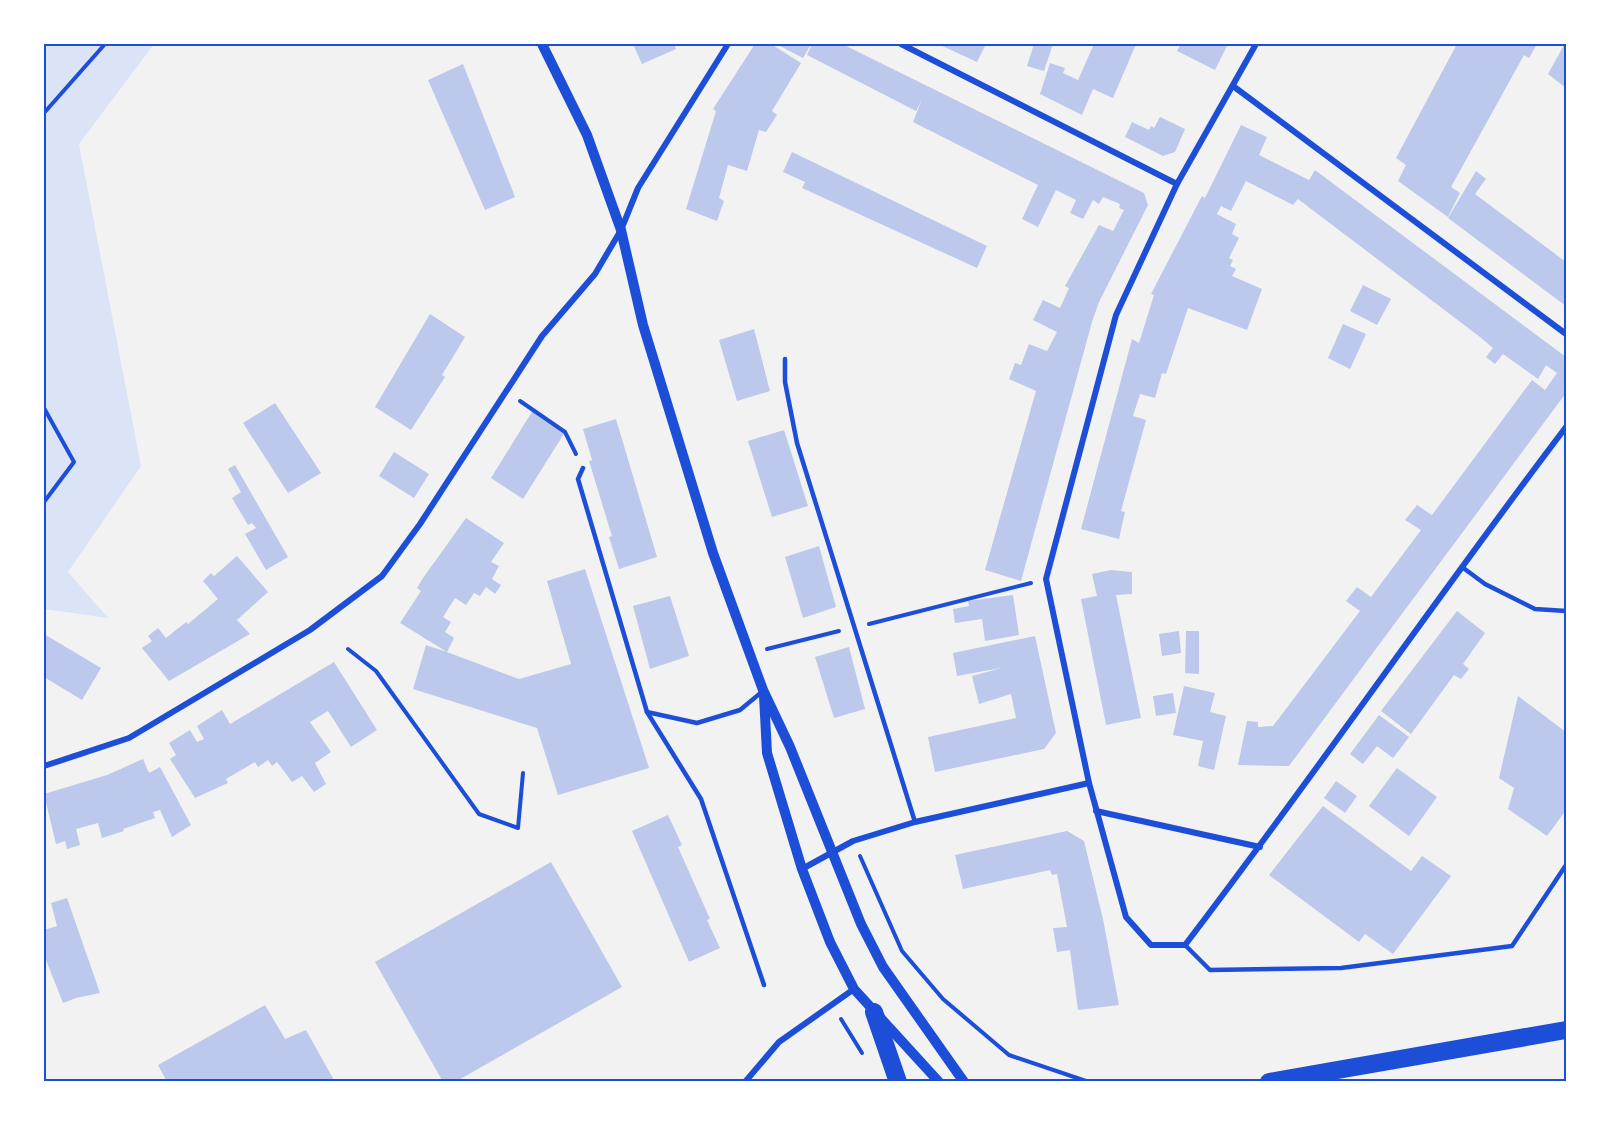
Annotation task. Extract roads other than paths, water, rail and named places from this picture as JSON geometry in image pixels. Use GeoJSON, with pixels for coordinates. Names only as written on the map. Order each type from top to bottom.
{"type":"FeatureCollection","features":[{"type":"Feature","properties":{"kind":"highway"},"geometry":{"type":"LineString","coordinates":[[874,1012],[898,1082]]}},
{"type":"Feature","properties":{"kind":"highway"},"geometry":{"type":"LineString","coordinates":[[1269,1082],[1566,1030]]}},
{"type":"Feature","properties":{"kind":"street"},"geometry":{"type":"LineString","coordinates":[[543,44],[587,135],[621,230],[643,325],[706,530],[763,690],[833,851],[861,924],[883,967],[964,1082]]}},
{"type":"Feature","properties":{"kind":"street"},"geometry":{"type":"LineString","coordinates":[[44,766],[129,738],[310,630],[382,576],[420,524],[542,336],[595,274],[621,230],[638,188],[728,44]]}},
{"type":"Feature","properties":{"kind":"street"},"geometry":{"type":"LineString","coordinates":[[901,44],[1178,184]]}},
{"type":"Feature","properties":{"kind":"street"},"geometry":{"type":"LineString","coordinates":[[1256,44],[1178,184],[1116,315],[1046,579],[1089,783],[1126,917],[1151,945],[1185,945],[1260,847],[1462,567],[1566,428]]}},
{"type":"Feature","properties":{"kind":"street"},"geometry":{"type":"LineString","coordinates":[[1233,86],[1566,334]]}},
{"type":"Feature","properties":{"kind":"street"},"geometry":{"type":"LineString","coordinates":[[763,690],[767,753],[802,869],[830,942],[854,989],[939,1082]]}},
{"type":"Feature","properties":{"kind":"street"},"geometry":{"type":"LineString","coordinates":[[802,869],[853,841],[915,822],[1089,783]]}},
{"type":"Feature","properties":{"kind":"street"},"geometry":{"type":"LineString","coordinates":[[1096,811],[1260,847]]}},
{"type":"Feature","properties":{"kind":"street"},"geometry":{"type":"LineString","coordinates":[[745,1082],[779,1042],[854,989]]}},
{"type":"Feature","properties":{"kind":"lane"},"geometry":{"type":"LineString","coordinates":[[786,359],[785,382],[797,443],[915,822]]}},
{"type":"Feature","properties":{"kind":"lane"},"geometry":{"type":"LineString","coordinates":[[583,468],[578,479],[647,712],[701,799],[764,985]]}},
{"type":"Feature","properties":{"kind":"lane"},"geometry":{"type":"LineString","coordinates":[[1462,567],[1485,584],[1535,609],[1566,611]]}},
{"type":"Feature","properties":{"kind":"lane"},"geometry":{"type":"LineString","coordinates":[[647,712],[697,723],[740,710],[763,690]]}},
{"type":"Feature","properties":{"kind":"lane"},"geometry":{"type":"LineString","coordinates":[[1185,945],[1210,970],[1341,968],[1512,946],[1566,865]]}}]}
